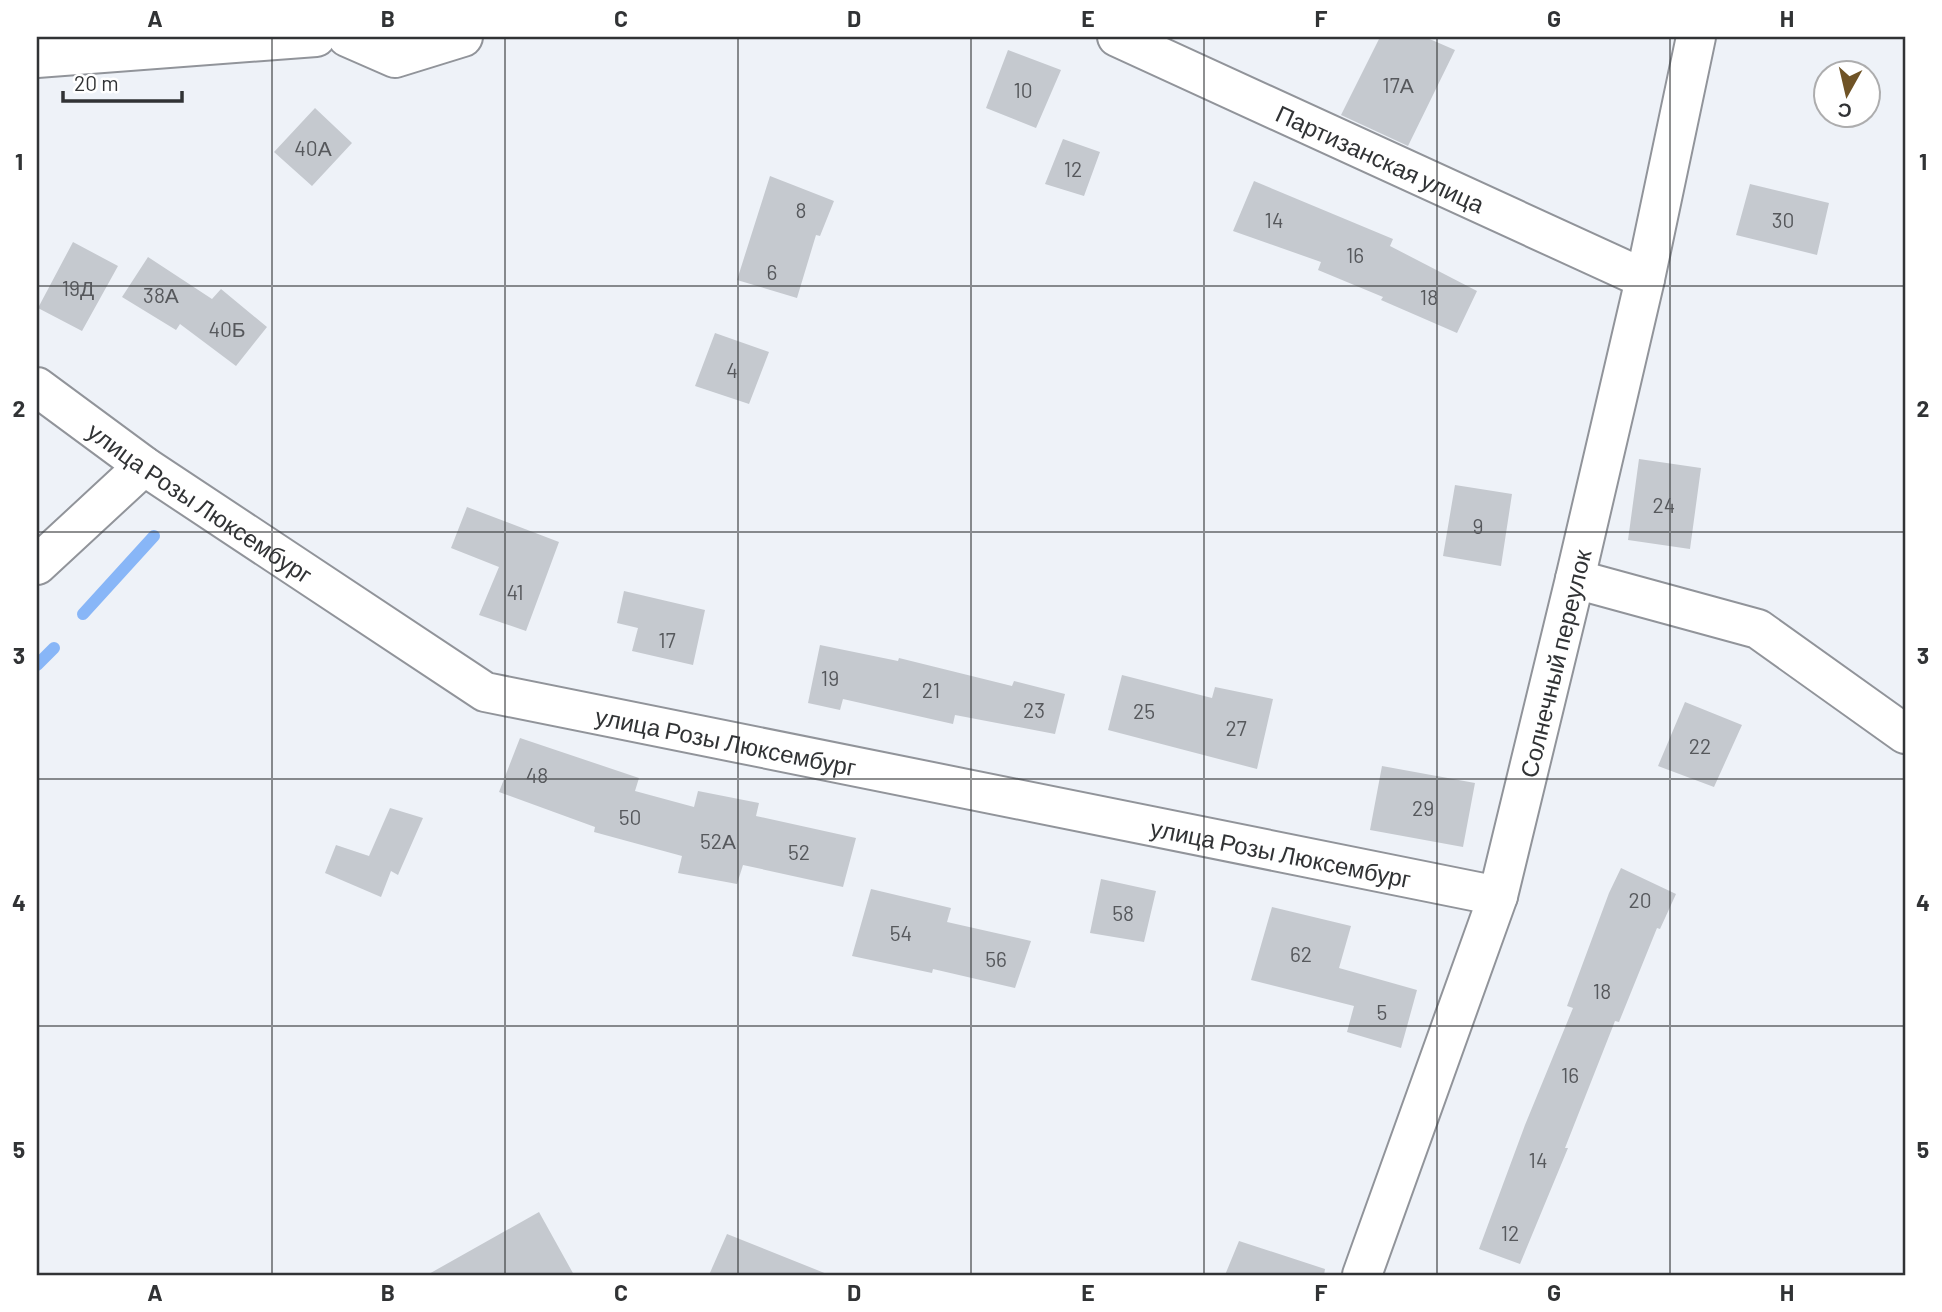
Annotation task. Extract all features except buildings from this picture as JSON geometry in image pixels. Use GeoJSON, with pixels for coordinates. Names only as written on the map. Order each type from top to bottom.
{"type":"FeatureCollection","features":[{"type":"Feature","properties":{"kind":"street"},"geometry":{"type":"LineString","coordinates":[[37,58],[316,37]]}},
{"type":"Feature","properties":{"kind":"street"},"geometry":{"type":"LineString","coordinates":[[347,37],[395,58],[463,37]]}},
{"type":"Feature","properties":{"kind":"street","name":"Партизанская улица"},"geometry":{"type":"LineString","coordinates":[[1116,37],[1645,279]]}},
{"type":"Feature","properties":{"kind":"street","name":"Солнечный переулок"},"geometry":{"type":"LineString","coordinates":[[1362,1275],[1499,897],[1645,279],[1696,37]]}},
{"type":"Feature","properties":{"kind":"street","name":"улица Розы Люксембург"},"geometry":{"type":"LineString","coordinates":[[37,387],[144,466],[485,692],[1499,897]]}},
{"type":"Feature","properties":{"kind":"street"},"geometry":{"type":"LineString","coordinates":[[37,565],[144,466]]}},
{"type":"Feature","properties":{"kind":"street"},"geometry":{"type":"LineString","coordinates":[[1575,579],[1758,629],[1905,734]]}},
{"type":"Feature","properties":{"kind":"waterway"},"geometry":{"type":"LineString","coordinates":[[83,614],[154,536]]}},
{"type":"Feature","properties":{"kind":"waterway"},"geometry":{"type":"LineString","coordinates":[[37,665],[54,648]]}}]}
